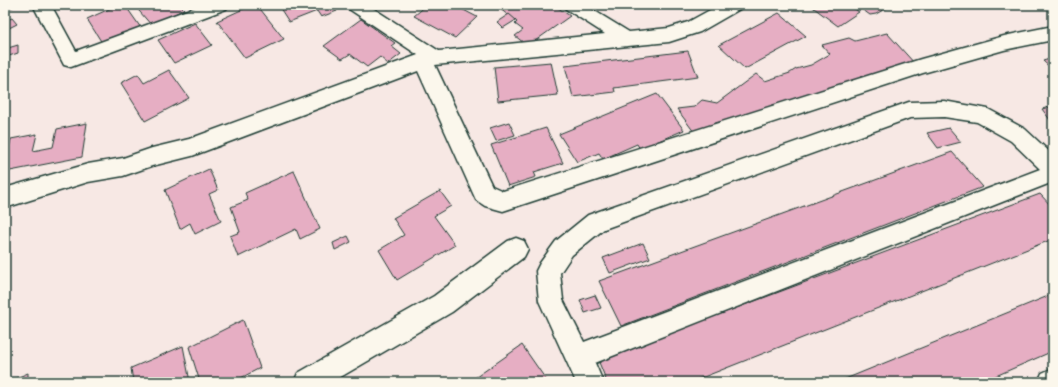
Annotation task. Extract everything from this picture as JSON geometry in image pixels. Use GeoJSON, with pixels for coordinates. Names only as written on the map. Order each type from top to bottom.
{"type":"FeatureCollection","features":[{"type":"Feature","properties":{"kind":"street"},"geometry":{"type":"LineString","coordinates":[[42,5],[71,60],[220,5]]}},
{"type":"Feature","properties":{"kind":"street"},"geometry":{"type":"LineString","coordinates":[[355,5],[429,60],[484,192],[493,199],[503,201],[921,66],[1004,43],[1053,33]]}},
{"type":"Feature","properties":{"kind":"street"},"geometry":{"type":"LineString","coordinates":[[572,5],[626,39]]}},
{"type":"Feature","properties":{"kind":"street"},"geometry":{"type":"LineString","coordinates":[[5,198],[88,173],[123,167],[152,156],[192,147],[223,134],[429,60],[669,35],[694,27],[734,5]]}},
{"type":"Feature","properties":{"kind":"street"},"geometry":{"type":"LineString","coordinates":[[590,382],[551,301],[548,271],[564,248],[596,222],[909,110],[944,110],[981,115],[1018,135],[1053,168]]}},
{"type":"Feature","properties":{"kind":"street"},"geometry":{"type":"LineString","coordinates":[[578,357],[1053,173]]}},
{"type":"Feature","properties":{"kind":"street"},"geometry":{"type":"LineString","coordinates":[[307,382],[443,304],[516,249]]}},
{"type":"Feature","properties":{"kind":"building"},"geometry":{"type":"Polygon","coordinates":[[[5,5],[15,6],[5,10],[5,5]]]}},
{"type":"Feature","properties":{"kind":"building"},"geometry":{"type":"Polygon","coordinates":[[[118,5],[125,5],[141,28],[104,46],[87,19],[118,5]]]}},
{"type":"Feature","properties":{"kind":"building"},"geometry":{"type":"Polygon","coordinates":[[[134,5],[180,5],[184,9],[152,26],[134,5]]]}},
{"type":"Feature","properties":{"kind":"building"},"geometry":{"type":"Polygon","coordinates":[[[252,5],[257,5],[284,39],[245,58],[217,21],[252,5]]]}},
{"type":"Feature","properties":{"kind":"building"},"geometry":{"type":"Polygon","coordinates":[[[278,5],[333,5],[337,11],[321,17],[317,11],[289,22],[278,5]]]}},
{"type":"Feature","properties":{"kind":"building"},"geometry":{"type":"Polygon","coordinates":[[[427,5],[454,5],[477,17],[455,38],[414,16],[427,5]]]}},
{"type":"Feature","properties":{"kind":"building"},"geometry":{"type":"Polygon","coordinates":[[[495,5],[554,5],[570,16],[528,46],[515,36],[523,30],[515,24],[517,22],[495,5]]]}},
{"type":"Feature","properties":{"kind":"building"},"geometry":{"type":"Polygon","coordinates":[[[810,5],[849,5],[859,12],[838,26],[810,5]]]}},
{"type":"Feature","properties":{"kind":"building"},"geometry":{"type":"Polygon","coordinates":[[[856,5],[892,5],[876,14],[870,15],[856,5]]]}},
{"type":"Feature","properties":{"kind":"building"},"geometry":{"type":"Polygon","coordinates":[[[5,10],[8,15],[5,17],[5,10]]]}},
{"type":"Feature","properties":{"kind":"building"},"geometry":{"type":"Polygon","coordinates":[[[779,13],[806,36],[745,69],[719,45],[779,13]]]}},
{"type":"Feature","properties":{"kind":"building"},"geometry":{"type":"Polygon","coordinates":[[[509,14],[516,20],[503,28],[497,22],[509,14]]]}},
{"type":"Feature","properties":{"kind":"building"},"geometry":{"type":"Polygon","coordinates":[[[12,18],[17,24],[5,30],[5,21],[12,18]]]}},
{"type":"Feature","properties":{"kind":"building"},"geometry":{"type":"Polygon","coordinates":[[[361,19],[395,43],[391,46],[401,54],[388,64],[380,57],[367,67],[350,54],[342,59],[324,46],[361,19]]]}},
{"type":"Feature","properties":{"kind":"building"},"geometry":{"type":"Polygon","coordinates":[[[195,23],[212,45],[174,63],[158,40],[195,23]]]}},
{"type":"Feature","properties":{"kind":"building"},"geometry":{"type":"Polygon","coordinates":[[[887,33],[916,65],[694,132],[677,109],[694,107],[702,100],[717,103],[756,74],[765,81],[811,65],[830,54],[822,45],[849,38],[855,41],[887,33]]]}},
{"type":"Feature","properties":{"kind":"building"},"geometry":{"type":"Polygon","coordinates":[[[18,45],[18,53],[9,56],[8,48],[18,45]]]}},
{"type":"Feature","properties":{"kind":"building"},"geometry":{"type":"Polygon","coordinates":[[[688,51],[698,77],[614,88],[615,92],[573,97],[565,66],[688,51]]]}},
{"type":"Feature","properties":{"kind":"building"},"geometry":{"type":"Polygon","coordinates":[[[1053,58],[1053,70],[1043,61],[1053,58]]]}},
{"type":"Feature","properties":{"kind":"building"},"geometry":{"type":"Polygon","coordinates":[[[551,62],[558,95],[498,101],[494,67],[551,62]]]}},
{"type":"Feature","properties":{"kind":"building"},"geometry":{"type":"Polygon","coordinates":[[[169,70],[189,98],[145,121],[121,83],[138,74],[144,83],[169,70]]]}},
{"type":"Feature","properties":{"kind":"building"},"geometry":{"type":"Polygon","coordinates":[[[657,94],[684,130],[640,149],[637,144],[603,159],[599,153],[577,162],[559,134],[657,94]]]}},
{"type":"Feature","properties":{"kind":"building"},"geometry":{"type":"Polygon","coordinates":[[[1053,106],[1053,124],[1042,109],[1053,106]]]}},
{"type":"Feature","properties":{"kind":"building"},"geometry":{"type":"Polygon","coordinates":[[[509,122],[515,135],[496,141],[490,128],[509,122]]]}},
{"type":"Feature","properties":{"kind":"building"},"geometry":{"type":"Polygon","coordinates":[[[87,123],[82,157],[5,172],[11,139],[37,134],[33,151],[53,147],[57,129],[87,123]]]}},
{"type":"Feature","properties":{"kind":"building"},"geometry":{"type":"Polygon","coordinates":[[[546,128],[563,163],[534,172],[536,177],[508,186],[491,145],[546,128]]]}},
{"type":"Feature","properties":{"kind":"building"},"geometry":{"type":"Polygon","coordinates":[[[949,128],[961,142],[938,148],[927,133],[949,128]]]}},
{"type":"Feature","properties":{"kind":"building"},"geometry":{"type":"Polygon","coordinates":[[[952,152],[983,187],[621,326],[599,281],[952,152]]]}},
{"type":"Feature","properties":{"kind":"building"},"geometry":{"type":"Polygon","coordinates":[[[209,169],[218,190],[209,194],[221,221],[195,234],[190,223],[180,229],[165,190],[209,169]]]}},
{"type":"Feature","properties":{"kind":"building"},"geometry":{"type":"Polygon","coordinates":[[[294,171],[320,229],[300,239],[296,229],[238,257],[230,236],[240,232],[231,207],[248,200],[245,193],[294,171]]]}},
{"type":"Feature","properties":{"kind":"building"},"geometry":{"type":"Polygon","coordinates":[[[440,191],[451,206],[434,216],[455,245],[397,280],[379,250],[404,235],[393,218],[440,191]]]}},
{"type":"Feature","properties":{"kind":"building"},"geometry":{"type":"Polygon","coordinates":[[[1040,194],[1053,208],[1053,239],[691,382],[607,382],[598,360],[1040,194]]]}},
{"type":"Feature","properties":{"kind":"building"},"geometry":{"type":"Polygon","coordinates":[[[348,236],[351,242],[335,250],[333,243],[348,236]]]}},
{"type":"Feature","properties":{"kind":"building"},"geometry":{"type":"Polygon","coordinates":[[[643,243],[650,258],[610,273],[603,258],[643,243]]]}},
{"type":"Feature","properties":{"kind":"building"},"geometry":{"type":"Polygon","coordinates":[[[1053,294],[1053,351],[982,382],[838,382],[1053,294]]]}},
{"type":"Feature","properties":{"kind":"building"},"geometry":{"type":"Polygon","coordinates":[[[595,295],[601,308],[585,313],[580,300],[595,295]]]}},
{"type":"Feature","properties":{"kind":"building"},"geometry":{"type":"Polygon","coordinates":[[[243,320],[260,368],[233,382],[200,382],[189,347],[243,320]]]}},
{"type":"Feature","properties":{"kind":"building"},"geometry":{"type":"Polygon","coordinates":[[[522,345],[547,381],[469,382],[522,345]]]}},
{"type":"Feature","properties":{"kind":"building"},"geometry":{"type":"Polygon","coordinates":[[[183,346],[190,382],[133,382],[131,368],[183,346]]]}},
{"type":"Feature","properties":{"kind":"building"},"geometry":{"type":"Polygon","coordinates":[[[28,373],[28,382],[7,382],[28,373]]]}}]}
